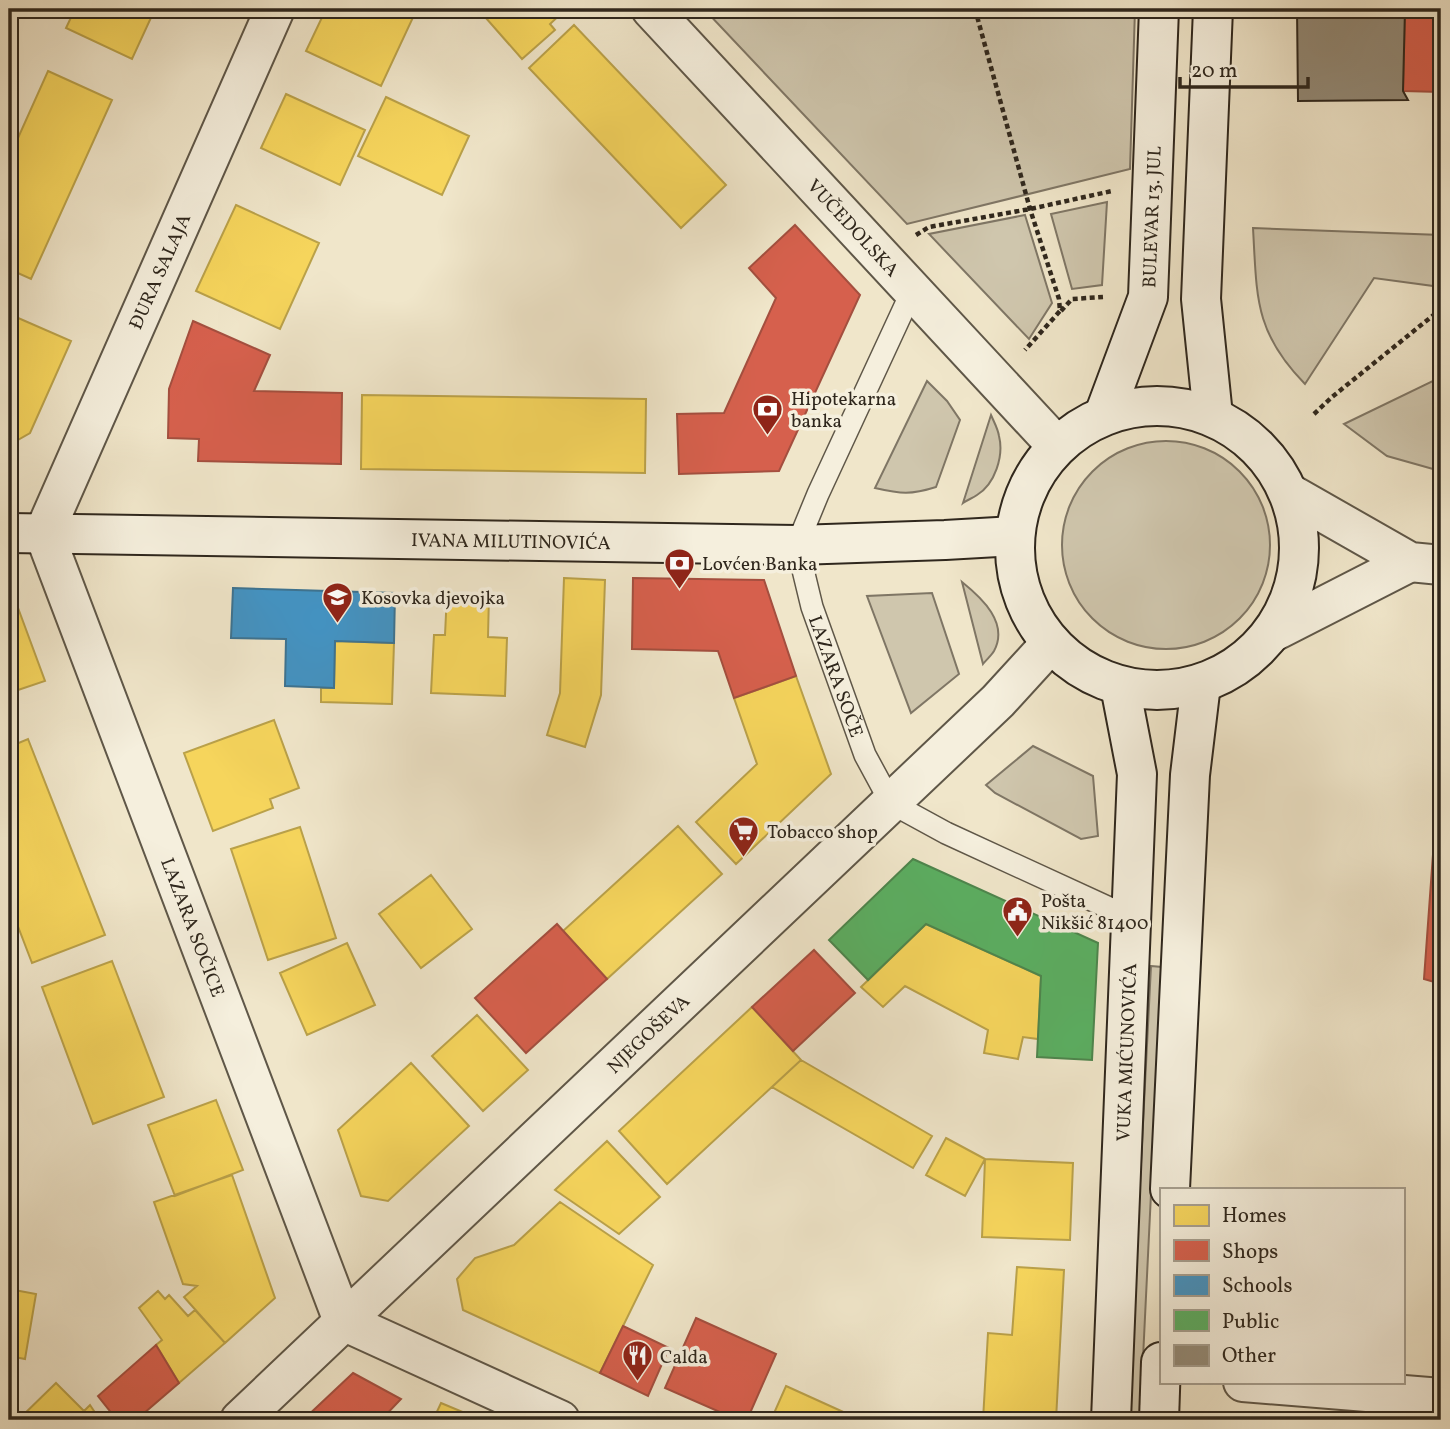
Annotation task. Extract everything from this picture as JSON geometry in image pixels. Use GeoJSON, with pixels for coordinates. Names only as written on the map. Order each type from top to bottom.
{"type":"FeatureCollection","features":[{"type":"Feature","properties":{"kind":"street","name":"ĐURA SALAJA"},"geometry":{"type":"LineString","coordinates":[[26,533],[275,9]]}},
{"type":"Feature","properties":{"kind":"street","name":"VUČEDOLSKA"},"geometry":{"type":"LineString","coordinates":[[651,9],[1057,446]]}},
{"type":"Feature","properties":{"kind":"street","name":"BULEVAR 13. JUL"},"geometry":{"type":"LineString","coordinates":[[1104,415],[1148,297],[1159,9]]}},
{"type":"Feature","properties":{"kind":"street"},"geometry":{"type":"LineString","coordinates":[[1213,9],[1201,299],[1213,416]]}},
{"type":"Feature","properties":{"kind":"street"},"geometry":{"type":"LineString","coordinates":[[1140,406],[1177,407],[1213,416],[1245,436],[1271,461],[1289,493],[1300,540],[1294,588],[1273,632],[1241,664],[1201,684],[1161,691],[1120,686],[1083,670],[1051,643],[1030,611],[1017,575],[1015,536],[1021,503],[1036,472],[1057,446],[1079,428],[1104,415],[1140,406]]}},
{"type":"Feature","properties":{"kind":"street"},"geometry":{"type":"LineString","coordinates":[[1289,493],[1426,563]]}},
{"type":"Feature","properties":{"kind":"street","name":"IVANA MILUTINOVIĆA"},"geometry":{"type":"LineString","coordinates":[[26,533],[797,545],[1015,536]]}},
{"type":"Feature","properties":{"kind":"street","name":"LAZARA SOČICE"},"geometry":{"type":"LineString","coordinates":[[26,533],[343,1321]]}},
{"type":"Feature","properties":{"kind":"street"},"geometry":{"type":"LineString","coordinates":[[1273,632],[1426,563]]}},
{"type":"Feature","properties":{"kind":"street","name":"NJEGOŠEVA"},"geometry":{"type":"LineString","coordinates":[[240,1420],[998,701],[1051,643]]}},
{"type":"Feature","properties":{"kind":"street"},"geometry":{"type":"LineString","coordinates":[[1170,1188],[1190,775],[1201,684]]}},
{"type":"Feature","properties":{"kind":"street","name":"VUKA MIĆUNOVIĆA"},"geometry":{"type":"LineString","coordinates":[[1111,1420],[1137,774],[1120,686]]}},
{"type":"Feature","properties":{"kind":"street"},"geometry":{"type":"LineString","coordinates":[[343,1321],[560,1420]]}},
{"type":"Feature","properties":{"kind":"street"},"geometry":{"type":"LineString","coordinates":[[1159,1420],[1161,1384]]}},
{"type":"Feature","properties":{"kind":"street"},"geometry":{"type":"LineString","coordinates":[[1268,1384],[1441,1398]]}},
{"type":"Feature","properties":{"kind":"lane"},"geometry":{"type":"LineString","coordinates":[[797,545],[912,291]]}},
{"type":"Feature","properties":{"kind":"lane","name":"LAZARA SOČE"},"geometry":{"type":"LineString","coordinates":[[797,545],[812,607],[865,755],[891,803]]}},
{"type":"Feature","properties":{"kind":"lane"},"geometry":{"type":"LineString","coordinates":[[891,803],[946,833],[1131,918]]}},
{"type":"Feature","properties":{"kind":"path"},"geometry":{"type":"LineString","coordinates":[[975,9],[1030,209],[1059,299],[1060,311]]}},
{"type":"Feature","properties":{"kind":"path"},"geometry":{"type":"LineString","coordinates":[[909,239],[929,227],[1119,190]]}},
{"type":"Feature","properties":{"kind":"path"},"geometry":{"type":"LineString","coordinates":[[1020,356],[1072,299],[1105,297]]}},
{"type":"Feature","properties":{"kind":"path"},"geometry":{"type":"LineString","coordinates":[[1314,414],[1441,309]]}},
{"type":"Feature","properties":{"kind":"shaded area"},"geometry":{"type":"Polygon","coordinates":[[[704,9],[1135,9],[1130,169],[907,224],[704,9]]]}},
{"type":"Feature","properties":{"kind":"shaded area"},"geometry":{"type":"Polygon","coordinates":[[[1107,202],[1102,285],[1072,289],[1051,214],[1107,202]]]}},
{"type":"Feature","properties":{"kind":"shaded area"},"geometry":{"type":"Polygon","coordinates":[[[1025,215],[1052,303],[1029,339],[929,234],[1025,215]]]}},
{"type":"Feature","properties":{"kind":"shaded area"},"geometry":{"type":"Polygon","coordinates":[[[1253,228],[1441,235],[1441,287],[1374,278],[1305,384],[1276,347],[1261,312],[1253,228]]]}},
{"type":"Feature","properties":{"kind":"shaded area"},"geometry":{"type":"Polygon","coordinates":[[[1441,377],[1441,470],[1387,456],[1344,424],[1441,377]]]}},
{"type":"Feature","properties":{"kind":"shaded area"},"geometry":{"type":"Polygon","coordinates":[[[927,381],[947,401],[960,420],[936,487],[906,493],[875,488],[927,381]]]}},
{"type":"Feature","properties":{"kind":"shaded area"},"geometry":{"type":"Polygon","coordinates":[[[991,415],[1000,444],[997,469],[983,490],[963,503],[991,415]]]}},
{"type":"Feature","properties":{"kind":"shaded area"},"geometry":{"type":"Polygon","coordinates":[[[1166,441],[1206,449],[1239,472],[1262,505],[1270,545],[1262,585],[1239,618],[1206,641],[1166,649],[1126,641],[1093,618],[1070,585],[1062,545],[1070,505],[1093,472],[1126,449],[1166,441]]]}},
{"type":"Feature","properties":{"kind":"shaded area"},"geometry":{"type":"Polygon","coordinates":[[[962,582],[985,603],[996,621],[998,641],[994,651],[983,664],[962,582]]]}},
{"type":"Feature","properties":{"kind":"shaded area"},"geometry":{"type":"Polygon","coordinates":[[[932,593],[959,674],[911,713],[867,596],[932,593]]]}},
{"type":"Feature","properties":{"kind":"shaded area"},"geometry":{"type":"Polygon","coordinates":[[[1033,746],[1093,776],[1098,836],[1081,839],[995,793],[986,785],[1033,746]]]}},
{"type":"Feature","properties":{"kind":"shaded area"},"geometry":{"type":"Polygon","coordinates":[[[1151,966],[1162,967],[1140,1420],[1128,1420],[1151,966]]]}},
{"type":"Feature","properties":{"kind":"building: Homes"},"geometry":{"type":"Polygon","coordinates":[[[75,9],[155,9],[132,59],[66,28],[75,9]]]}},
{"type":"Feature","properties":{"kind":"building: Homes"},"geometry":{"type":"Polygon","coordinates":[[[326,9],[416,11],[381,86],[306,51],[326,9]]]}},
{"type":"Feature","properties":{"kind":"building: Homes"},"geometry":{"type":"Polygon","coordinates":[[[478,9],[566,9],[550,24],[555,30],[522,59],[478,9]]]}},
{"type":"Feature","properties":{"kind":"building: Homes"},"geometry":{"type":"Polygon","coordinates":[[[574,25],[726,185],[681,228],[529,68],[574,25]]]}},
{"type":"Feature","properties":{"kind":"building: Homes"},"geometry":{"type":"Polygon","coordinates":[[[48,71],[112,100],[31,279],[9,269],[9,158],[48,71]]]}},
{"type":"Feature","properties":{"kind":"building: Homes"},"geometry":{"type":"Polygon","coordinates":[[[286,94],[365,130],[340,185],[261,148],[286,94]]]}},
{"type":"Feature","properties":{"kind":"building: Homes"},"geometry":{"type":"Polygon","coordinates":[[[386,97],[469,136],[442,195],[358,156],[386,97]]]}},
{"type":"Feature","properties":{"kind":"building: Homes"},"geometry":{"type":"Polygon","coordinates":[[[236,205],[319,243],[280,329],[196,291],[236,205]]]}},
{"type":"Feature","properties":{"kind":"building: Homes"},"geometry":{"type":"Polygon","coordinates":[[[9,314],[71,341],[30,433],[9,445],[9,314]]]}},
{"type":"Feature","properties":{"kind":"building: Homes"},"geometry":{"type":"Polygon","coordinates":[[[362,395],[646,399],[645,473],[361,469],[362,395]]]}},
{"type":"Feature","properties":{"kind":"building: Homes"},"geometry":{"type":"Polygon","coordinates":[[[564,578],[605,580],[601,695],[585,747],[547,735],[560,693],[564,578]]]}},
{"type":"Feature","properties":{"kind":"building: Homes"},"geometry":{"type":"Polygon","coordinates":[[[9,593],[14,597],[45,681],[9,693],[9,593]]]}},
{"type":"Feature","properties":{"kind":"building: Homes"},"geometry":{"type":"Polygon","coordinates":[[[447,593],[489,595],[488,637],[507,638],[505,696],[431,693],[434,635],[445,635],[447,593]]]}},
{"type":"Feature","properties":{"kind":"building: Homes"},"geometry":{"type":"Polygon","coordinates":[[[335,641],[394,643],[392,704],[321,702],[321,688],[334,688],[335,641]]]}},
{"type":"Feature","properties":{"kind":"building: Homes"},"geometry":{"type":"Polygon","coordinates":[[[796,676],[831,774],[736,864],[696,822],[757,764],[734,698],[796,676]]]}},
{"type":"Feature","properties":{"kind":"building: Homes"},"geometry":{"type":"Polygon","coordinates":[[[274,720],[299,788],[270,799],[273,808],[213,831],[184,753],[274,720]]]}},
{"type":"Feature","properties":{"kind":"building: Homes"},"geometry":{"type":"Polygon","coordinates":[[[28,739],[105,935],[32,963],[9,903],[9,747],[28,739]]]}},
{"type":"Feature","properties":{"kind":"building: Homes"},"geometry":{"type":"Polygon","coordinates":[[[678,826],[722,874],[607,979],[563,931],[678,826]]]}},
{"type":"Feature","properties":{"kind":"building: Homes"},"geometry":{"type":"Polygon","coordinates":[[[300,827],[336,938],[268,960],[231,849],[300,827]]]}},
{"type":"Feature","properties":{"kind":"building: Homes"},"geometry":{"type":"Polygon","coordinates":[[[431,875],[472,929],[421,968],[379,914],[431,875]]]}},
{"type":"Feature","properties":{"kind":"building: Homes"},"geometry":{"type":"Polygon","coordinates":[[[926,924],[1041,976],[1038,1039],[1023,1037],[1018,1059],[984,1053],[988,1030],[905,986],[883,1007],[861,987],[926,924]]]}},
{"type":"Feature","properties":{"kind":"building: Homes"},"geometry":{"type":"Polygon","coordinates":[[[347,943],[375,1005],[307,1035],[280,973],[347,943]]]}},
{"type":"Feature","properties":{"kind":"building: Homes"},"geometry":{"type":"Polygon","coordinates":[[[112,961],[164,1097],[93,1124],[42,987],[112,961]]]}},
{"type":"Feature","properties":{"kind":"building: Homes"},"geometry":{"type":"Polygon","coordinates":[[[752,1007],[801,1060],[667,1184],[619,1131],[752,1007]]]}},
{"type":"Feature","properties":{"kind":"building: Homes"},"geometry":{"type":"Polygon","coordinates":[[[477,1015],[528,1070],[483,1111],[432,1056],[477,1015]]]}},
{"type":"Feature","properties":{"kind":"building: Homes"},"geometry":{"type":"Polygon","coordinates":[[[801,1060],[932,1136],[913,1168],[772,1087],[801,1060]]]}},
{"type":"Feature","properties":{"kind":"building: Homes"},"geometry":{"type":"Polygon","coordinates":[[[411,1063],[469,1126],[388,1201],[361,1196],[338,1130],[411,1063]]]}},
{"type":"Feature","properties":{"kind":"building: Homes"},"geometry":{"type":"Polygon","coordinates":[[[216,1100],[243,1170],[175,1196],[148,1125],[216,1100]]]}},
{"type":"Feature","properties":{"kind":"building: Homes"},"geometry":{"type":"Polygon","coordinates":[[[946,1138],[985,1159],[965,1196],[926,1175],[946,1138]]]}},
{"type":"Feature","properties":{"kind":"building: Homes"},"geometry":{"type":"Polygon","coordinates":[[[607,1141],[660,1197],[619,1234],[555,1190],[607,1141]]]}},
{"type":"Feature","properties":{"kind":"building: Homes"},"geometry":{"type":"Polygon","coordinates":[[[985,1159],[1073,1163],[1070,1240],[982,1237],[985,1159]]]}},
{"type":"Feature","properties":{"kind":"building: Homes"},"geometry":{"type":"Polygon","coordinates":[[[232,1175],[275,1298],[225,1343],[184,1297],[197,1286],[183,1284],[154,1202],[232,1175]]]}},
{"type":"Feature","properties":{"kind":"building: Homes"},"geometry":{"type":"Polygon","coordinates":[[[560,1202],[653,1265],[600,1373],[463,1310],[457,1279],[475,1258],[514,1245],[560,1202]]]}},
{"type":"Feature","properties":{"kind":"building: Homes"},"geometry":{"type":"Polygon","coordinates":[[[1017,1267],[1064,1270],[1056,1420],[983,1420],[988,1333],[1012,1335],[1017,1267]]]}},
{"type":"Feature","properties":{"kind":"building: Homes"},"geometry":{"type":"Polygon","coordinates":[[[9,1289],[36,1294],[25,1359],[9,1356],[9,1289]]]}},
{"type":"Feature","properties":{"kind":"building: Homes"},"geometry":{"type":"Polygon","coordinates":[[[158,1291],[165,1299],[169,1295],[188,1316],[195,1310],[225,1343],[179,1383],[156,1345],[162,1340],[139,1308],[158,1291]]]}},
{"type":"Feature","properties":{"kind":"building: Homes"},"geometry":{"type":"Polygon","coordinates":[[[56,1383],[84,1411],[90,1405],[100,1420],[18,1420],[56,1383]]]}},
{"type":"Feature","properties":{"kind":"building: Homes"},"geometry":{"type":"Polygon","coordinates":[[[786,1386],[861,1420],[771,1420],[786,1386]]]}},
{"type":"Feature","properties":{"kind":"building: Homes"},"geometry":{"type":"Polygon","coordinates":[[[441,1403],[477,1418],[433,1420],[441,1403]]]}},
{"type":"Feature","properties":{"kind":"building: Shops"},"geometry":{"type":"Polygon","coordinates":[[[1405,9],[1441,9],[1441,92],[1403,91],[1405,9]]]}},
{"type":"Feature","properties":{"kind":"building: Shops"},"geometry":{"type":"Polygon","coordinates":[[[795,225],[860,295],[779,471],[679,474],[677,414],[724,413],[776,298],[749,268],[795,225]]]}},
{"type":"Feature","properties":{"kind":"building: Shops"},"geometry":{"type":"Polygon","coordinates":[[[193,321],[270,355],[254,391],[342,393],[341,464],[198,461],[199,439],[168,438],[169,389],[193,321]]]}},
{"type":"Feature","properties":{"kind":"building: Shops"},"geometry":{"type":"Polygon","coordinates":[[[633,578],[764,580],[796,676],[734,698],[718,651],[632,649],[633,578]]]}},
{"type":"Feature","properties":{"kind":"building: Shops"},"geometry":{"type":"Polygon","coordinates":[[[1441,807],[1441,984],[1424,979],[1436,813],[1441,807]]]}},
{"type":"Feature","properties":{"kind":"building: Shops"},"geometry":{"type":"Polygon","coordinates":[[[557,924],[607,979],[526,1053],[475,998],[557,924]]]}},
{"type":"Feature","properties":{"kind":"building: Shops"},"geometry":{"type":"Polygon","coordinates":[[[814,950],[855,993],[793,1051],[752,1007],[814,950]]]}},
{"type":"Feature","properties":{"kind":"building: Shops"},"geometry":{"type":"Polygon","coordinates":[[[696,1318],[776,1354],[747,1420],[738,1420],[665,1388],[696,1318]]]}},
{"type":"Feature","properties":{"kind":"building: Shops"},"geometry":{"type":"Polygon","coordinates":[[[623,1326],[669,1348],[648,1396],[600,1373],[623,1326]]]}},
{"type":"Feature","properties":{"kind":"building: Shops"},"geometry":{"type":"Polygon","coordinates":[[[156,1345],[179,1383],[136,1420],[117,1420],[98,1396],[156,1345]]]}},
{"type":"Feature","properties":{"kind":"building: Shops"},"geometry":{"type":"Polygon","coordinates":[[[353,1373],[401,1399],[381,1420],[303,1420],[353,1373]]]}},
{"type":"Feature","properties":{"kind":"building: Schools"},"geometry":{"type":"Polygon","coordinates":[[[233,588],[395,593],[394,643],[335,641],[334,688],[285,686],[286,639],[231,638],[233,588]]]}},
{"type":"Feature","properties":{"kind":"building: Public"},"geometry":{"type":"Polygon","coordinates":[[[913,859],[1098,943],[1092,1060],[1037,1057],[1041,976],[926,924],[868,980],[829,940],[913,859]]]}},
{"type":"Feature","properties":{"kind":"building: Other"},"geometry":{"type":"Polygon","coordinates":[[[1297,9],[1405,9],[1403,91],[1408,100],[1298,101],[1297,9]]]}},
{"type":"Feature","properties":{"kind":"place","name":"Hipotekarna banka"},"geometry":{"type":"Point","coordinates":[768,436]}},
{"type":"Feature","properties":{"kind":"place","name":"Lovćen Banka"},"geometry":{"type":"Point","coordinates":[679,590]}},
{"type":"Feature","properties":{"kind":"place","name":"Kosovka djevojka"},"geometry":{"type":"Point","coordinates":[338,624]}},
{"type":"Feature","properties":{"kind":"place","name":"Tobacco shop"},"geometry":{"type":"Point","coordinates":[744,858]}},
{"type":"Feature","properties":{"kind":"place","name":"Pošta Nikšić 81400"},"geometry":{"type":"Point","coordinates":[1018,938]}},
{"type":"Feature","properties":{"kind":"place","name":"Calda"},"geometry":{"type":"Point","coordinates":[637,1383]}}]}
